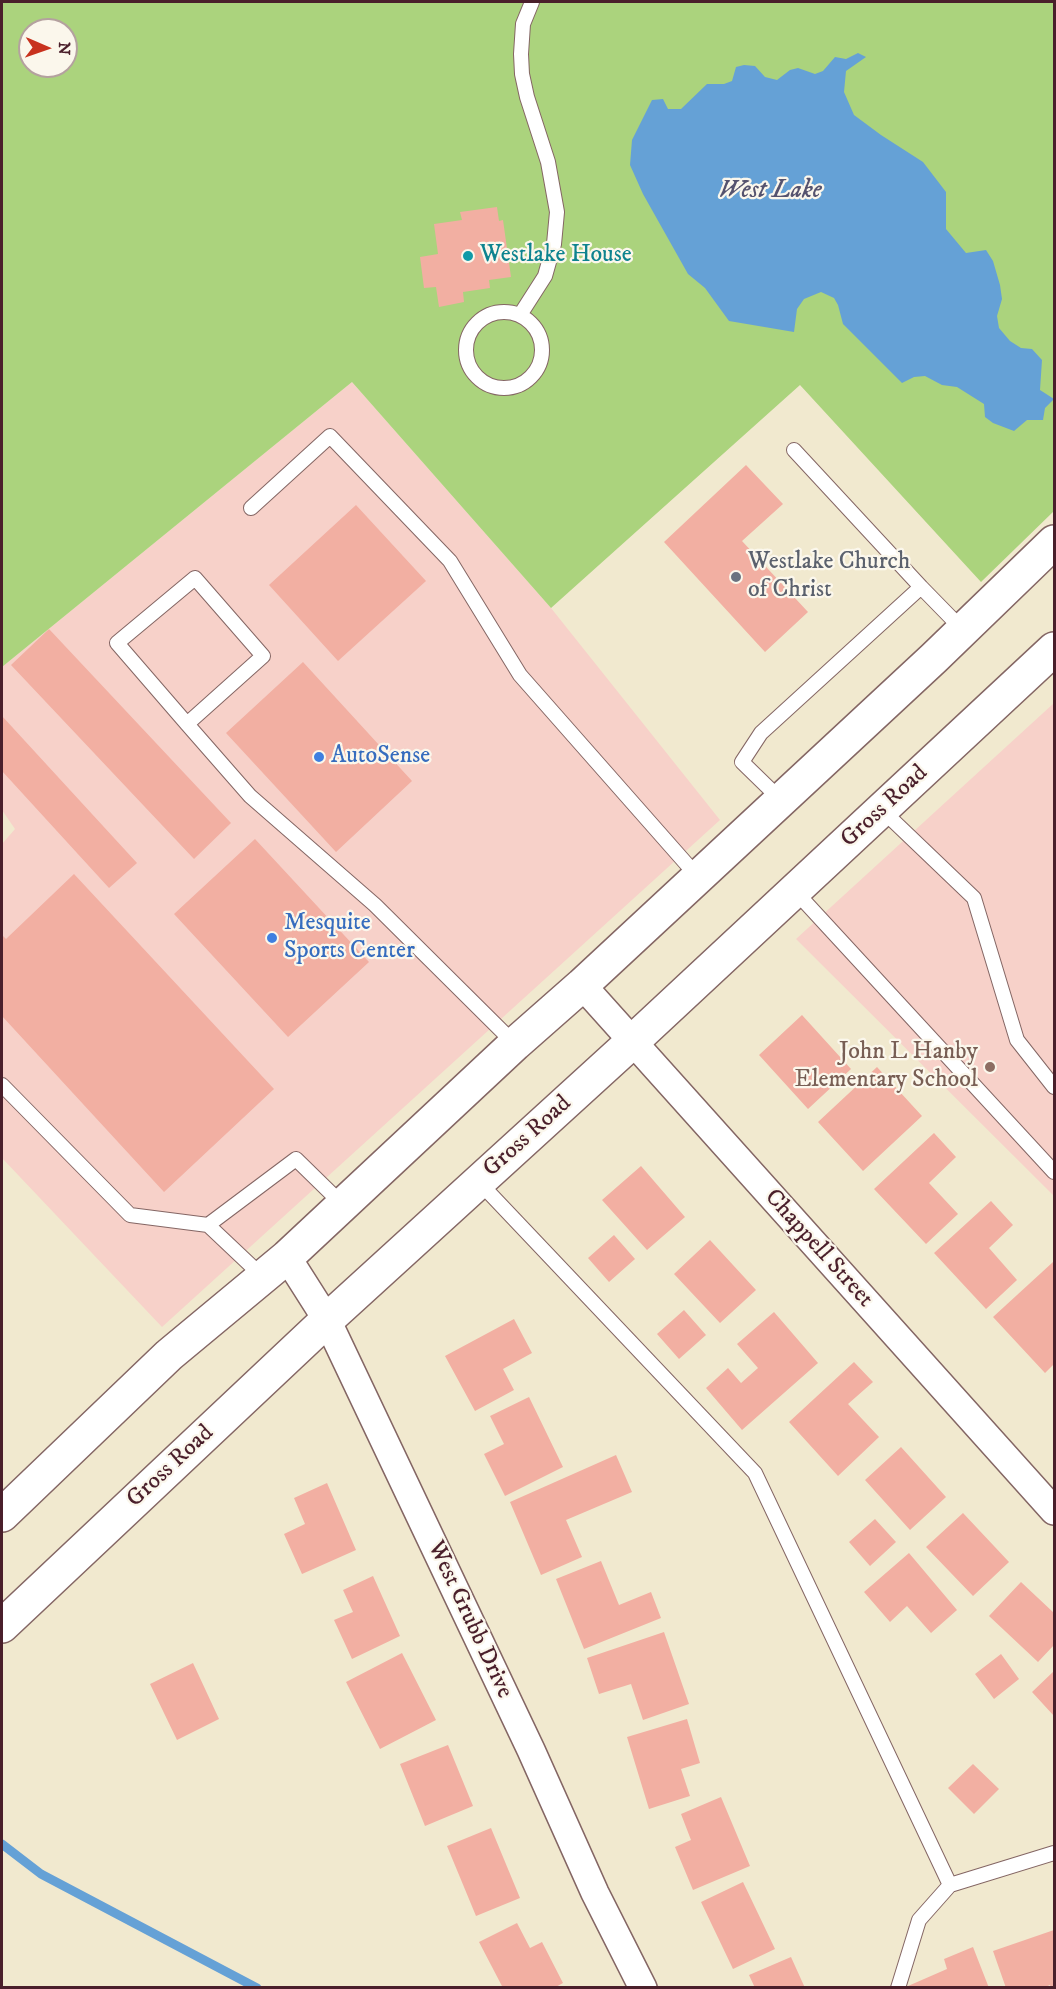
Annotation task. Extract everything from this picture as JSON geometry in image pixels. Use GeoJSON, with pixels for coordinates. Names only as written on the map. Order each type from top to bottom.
{"type":"FeatureCollection","features":[{"type":"Feature","properties":{"kind":"main road"},"geometry":{"type":"LineString","coordinates":[[2,1515],[169,1355],[275,1267],[515,1044],[582,985],[963,630],[1054,542]]}},
{"type":"Feature","properties":{"kind":"main road","name":"Gross Road"},"geometry":{"type":"LineString","coordinates":[[2,1626],[327,1320],[632,1042],[1054,649]]}},
{"type":"Feature","properties":{"kind":"street","name":"Chappell Street"},"geometry":{"type":"LineString","coordinates":[[582,985],[1054,1512]]}},
{"type":"Feature","properties":{"kind":"street","name":"West Grubb Drive"},"geometry":{"type":"LineString","coordinates":[[275,1267],[327,1320],[531,1750],[594,1893],[639,1986]]}},
{"type":"Feature","properties":{"kind":"lane"},"geometry":{"type":"LineString","coordinates":[[520,315],[545,276],[555,244],[557,212],[548,162],[522,74],[523,24],[532,2]]}},
{"type":"Feature","properties":{"kind":"lane"},"geometry":{"type":"LineString","coordinates":[[505,312],[520,315],[533,325],[541,338],[542,354],[537,369],[527,381],[512,387],[496,387],[482,381],[471,369],[466,354],[469,338],[477,324],[489,315],[505,312]]}},
{"type":"Feature","properties":{"kind":"lane"},"geometry":{"type":"LineString","coordinates":[[251,508],[330,436],[450,561],[520,675],[698,877]]}},
{"type":"Feature","properties":{"kind":"lane"},"geometry":{"type":"LineString","coordinates":[[794,450],[963,630]]}},
{"type":"Feature","properties":{"kind":"lane"},"geometry":{"type":"LineString","coordinates":[[187,724],[263,656],[195,578],[117,644],[187,724],[250,796],[375,905],[515,1044]]}},
{"type":"Feature","properties":{"kind":"lane"},"geometry":{"type":"LineString","coordinates":[[781,800],[742,762],[761,733],[921,587]]}},
{"type":"Feature","properties":{"kind":"lane"},"geometry":{"type":"LineString","coordinates":[[882,810],[974,898],[1017,1040],[1054,1087]]}},
{"type":"Feature","properties":{"kind":"lane"},"geometry":{"type":"LineString","coordinates":[[795,891],[1054,1172]]}},
{"type":"Feature","properties":{"kind":"lane"},"geometry":{"type":"LineString","coordinates":[[2,1085],[130,1215],[208,1224],[275,1267]]}},
{"type":"Feature","properties":{"kind":"lane"},"geometry":{"type":"LineString","coordinates":[[208,1224],[297,1159],[342,1204]]}},
{"type":"Feature","properties":{"kind":"lane"},"geometry":{"type":"LineString","coordinates":[[479,1182],[755,1473],[950,1885]]}},
{"type":"Feature","properties":{"kind":"lane"},"geometry":{"type":"LineString","coordinates":[[898,1988],[919,1920],[950,1885],[1054,1853]]}},
{"type":"Feature","properties":{"kind":"shaded area"},"geometry":{"type":"Polygon","coordinates":[[[352,382],[551,608],[720,820],[162,1327],[2,1158],[2,844],[15,829],[2,810],[2,667],[352,382]]]}},
{"type":"Feature","properties":{"kind":"shaded area","name":"John L Hanby Elementary School"},"geometry":{"type":"Polygon","coordinates":[[[1054,703],[1054,1196],[796,939],[1054,703]]]}},
{"type":"Feature","properties":{"kind":"green space"},"geometry":{"type":"Polygon","coordinates":[[[2,2],[1054,2],[1054,511],[981,582],[800,385],[551,608],[352,382],[2,667],[2,2]]]}},
{"type":"Feature","properties":{"kind":"water","name":"West Lake"},"geometry":{"type":"Polygon","coordinates":[[[858,53],[866,57],[846,71],[844,92],[854,115],[923,162],[946,192],[946,229],[966,253],[986,250],[993,261],[1002,299],[997,316],[999,328],[1010,341],[1021,348],[1032,349],[1042,360],[1040,390],[1054,399],[1045,408],[1043,420],[1027,420],[1014,431],[993,423],[985,417],[984,404],[957,387],[942,385],[925,376],[914,377],[902,383],[843,324],[834,298],[821,292],[804,299],[797,309],[794,332],[729,321],[705,288],[688,274],[643,194],[630,165],[632,140],[652,100],[663,99],[668,109],[681,109],[707,84],[724,84],[732,81],[736,67],[755,66],[765,77],[777,80],[790,70],[798,68],[815,74],[823,71],[835,57],[846,59],[858,53]]]}},
{"type":"Feature","properties":{"kind":"building","name":"Westlake House"},"geometry":{"type":"Polygon","coordinates":[[[497,207],[499,221],[503,220],[511,277],[489,280],[490,288],[463,292],[464,302],[439,307],[436,287],[424,288],[420,257],[438,254],[434,224],[462,220],[460,212],[497,207]]]}},
{"type":"Feature","properties":{"kind":"building","name":"Westlake Church of Christ"},"geometry":{"type":"Polygon","coordinates":[[[746,465],[783,504],[742,541],[808,612],[765,652],[664,542],[746,465]]]}},
{"type":"Feature","properties":{"kind":"building"},"geometry":{"type":"Polygon","coordinates":[[[356,505],[426,581],[338,661],[269,585],[356,505]]]}},
{"type":"Feature","properties":{"kind":"building"},"geometry":{"type":"Polygon","coordinates":[[[49,629],[231,823],[194,859],[11,665],[49,629]]]}},
{"type":"Feature","properties":{"kind":"building","name":"AutoSense"},"geometry":{"type":"Polygon","coordinates":[[[303,662],[412,781],[336,852],[226,733],[303,662]]]}},
{"type":"Feature","properties":{"kind":"building"},"geometry":{"type":"Polygon","coordinates":[[[2,716],[137,863],[109,888],[2,771],[2,716]]]}},
{"type":"Feature","properties":{"kind":"building","name":"Mesquite Sports Center"},"geometry":{"type":"Polygon","coordinates":[[[255,839],[369,962],[288,1037],[174,914],[255,839]]]}},
{"type":"Feature","properties":{"kind":"building"},"geometry":{"type":"Polygon","coordinates":[[[74,874],[274,1089],[164,1192],[2,1016],[2,935],[6,939],[74,874]]]}},
{"type":"Feature","properties":{"kind":"building"},"geometry":{"type":"Polygon","coordinates":[[[802,1015],[851,1069],[808,1109],[759,1055],[802,1015]]]}},
{"type":"Feature","properties":{"kind":"building"},"geometry":{"type":"Polygon","coordinates":[[[877,1067],[922,1116],[863,1171],[818,1122],[877,1067]]]}},
{"type":"Feature","properties":{"kind":"building"},"geometry":{"type":"Polygon","coordinates":[[[934,1133],[956,1157],[929,1183],[958,1214],[926,1244],[874,1189],[934,1133]]]}},
{"type":"Feature","properties":{"kind":"building"},"geometry":{"type":"Polygon","coordinates":[[[641,1166],[685,1217],[647,1250],[602,1200],[641,1166]]]}},
{"type":"Feature","properties":{"kind":"building"},"geometry":{"type":"Polygon","coordinates":[[[991,1201],[1013,1225],[989,1248],[1017,1280],[986,1309],[934,1253],[991,1201]]]}},
{"type":"Feature","properties":{"kind":"building"},"geometry":{"type":"Polygon","coordinates":[[[614,1235],[635,1259],[609,1282],[588,1258],[614,1235]]]}},
{"type":"Feature","properties":{"kind":"building"},"geometry":{"type":"Polygon","coordinates":[[[710,1240],[756,1290],[720,1323],[674,1274],[710,1240]]]}},
{"type":"Feature","properties":{"kind":"building"},"geometry":{"type":"Polygon","coordinates":[[[1053,1262],[1054,1364],[1045,1373],[993,1317],[1053,1262]]]}},
{"type":"Feature","properties":{"kind":"building"},"geometry":{"type":"Polygon","coordinates":[[[684,1310],[706,1335],[679,1359],[657,1334],[684,1310]]]}},
{"type":"Feature","properties":{"kind":"building"},"geometry":{"type":"Polygon","coordinates":[[[774,1312],[818,1363],[742,1430],[706,1388],[728,1368],[741,1383],[758,1368],[737,1344],[774,1312]]]}},
{"type":"Feature","properties":{"kind":"building"},"geometry":{"type":"Polygon","coordinates":[[[514,1319],[532,1353],[503,1369],[514,1390],[475,1411],[445,1356],[514,1319]]]}},
{"type":"Feature","properties":{"kind":"building"},"geometry":{"type":"Polygon","coordinates":[[[854,1362],[873,1382],[848,1404],[879,1437],[838,1476],[789,1422],[854,1362]]]}},
{"type":"Feature","properties":{"kind":"building"},"geometry":{"type":"Polygon","coordinates":[[[529,1397],[563,1467],[505,1496],[484,1454],[504,1444],[490,1416],[529,1397]]]}},
{"type":"Feature","properties":{"kind":"building"},"geometry":{"type":"Polygon","coordinates":[[[901,1447],[946,1497],[910,1530],[865,1480],[901,1447]]]}},
{"type":"Feature","properties":{"kind":"building"},"geometry":{"type":"Polygon","coordinates":[[[616,1455],[632,1492],[566,1520],[582,1557],[541,1575],[510,1502],[616,1455]]]}},
{"type":"Feature","properties":{"kind":"building"},"geometry":{"type":"Polygon","coordinates":[[[327,1483],[356,1550],[302,1574],[284,1534],[305,1524],[294,1498],[327,1483]]]}},
{"type":"Feature","properties":{"kind":"building"},"geometry":{"type":"Polygon","coordinates":[[[963,1513],[1009,1562],[973,1596],[926,1547],[963,1513]]]}},
{"type":"Feature","properties":{"kind":"building"},"geometry":{"type":"Polygon","coordinates":[[[875,1519],[896,1542],[870,1566],[849,1542],[875,1519]]]}},
{"type":"Feature","properties":{"kind":"building"},"geometry":{"type":"Polygon","coordinates":[[[909,1553],[957,1610],[931,1633],[907,1606],[890,1622],[864,1592],[909,1553]]]}},
{"type":"Feature","properties":{"kind":"building"},"geometry":{"type":"Polygon","coordinates":[[[601,1561],[619,1605],[651,1592],[661,1618],[584,1649],[556,1579],[601,1561]]]}},
{"type":"Feature","properties":{"kind":"building"},"geometry":{"type":"Polygon","coordinates":[[[373,1576],[400,1636],[352,1659],[334,1620],[353,1612],[343,1590],[373,1576]]]}},
{"type":"Feature","properties":{"kind":"building"},"geometry":{"type":"Polygon","coordinates":[[[1021,1582],[1054,1613],[1054,1645],[1038,1662],[989,1616],[1021,1582]]]}},
{"type":"Feature","properties":{"kind":"building"},"geometry":{"type":"Polygon","coordinates":[[[664,1632],[689,1704],[643,1720],[631,1684],[599,1694],[587,1658],[664,1632]]]}},
{"type":"Feature","properties":{"kind":"building"},"geometry":{"type":"Polygon","coordinates":[[[402,1653],[436,1720],[380,1749],[346,1682],[402,1653]]]}},
{"type":"Feature","properties":{"kind":"building"},"geometry":{"type":"Polygon","coordinates":[[[1001,1654],[1019,1679],[994,1699],[975,1674],[1001,1654]]]}},
{"type":"Feature","properties":{"kind":"building"},"geometry":{"type":"Polygon","coordinates":[[[193,1663],[219,1719],[177,1740],[150,1684],[193,1663]]]}},
{"type":"Feature","properties":{"kind":"building"},"geometry":{"type":"Polygon","coordinates":[[[1054,1671],[1054,1716],[1032,1692],[1054,1671]]]}},
{"type":"Feature","properties":{"kind":"building"},"geometry":{"type":"Polygon","coordinates":[[[687,1719],[700,1763],[681,1769],[690,1796],[649,1809],[627,1737],[687,1719]]]}},
{"type":"Feature","properties":{"kind":"building"},"geometry":{"type":"Polygon","coordinates":[[[448,1745],[473,1806],[425,1826],[400,1764],[448,1745]]]}},
{"type":"Feature","properties":{"kind":"building"},"geometry":{"type":"Polygon","coordinates":[[[973,1764],[999,1789],[974,1814],[948,1788],[973,1764]]]}},
{"type":"Feature","properties":{"kind":"building"},"geometry":{"type":"Polygon","coordinates":[[[721,1797],[750,1866],[693,1890],[675,1847],[691,1840],[681,1814],[721,1797]]]}},
{"type":"Feature","properties":{"kind":"building"},"geometry":{"type":"Polygon","coordinates":[[[491,1828],[520,1898],[476,1916],[447,1846],[491,1828]]]}},
{"type":"Feature","properties":{"kind":"building"},"geometry":{"type":"Polygon","coordinates":[[[743,1882],[775,1949],[733,1969],[701,1902],[743,1882]]]}},
{"type":"Feature","properties":{"kind":"building"},"geometry":{"type":"Polygon","coordinates":[[[517,1923],[530,1948],[542,1942],[563,1983],[554,1988],[503,1988],[479,1942],[517,1923]]]}},
{"type":"Feature","properties":{"kind":"building"},"geometry":{"type":"Polygon","coordinates":[[[1054,1930],[1054,1988],[1050,1985],[1043,1988],[1006,1988],[993,1951],[1054,1930]]]}},
{"type":"Feature","properties":{"kind":"building"},"geometry":{"type":"Polygon","coordinates":[[[973,1947],[989,1988],[909,1988],[908,1986],[947,1969],[944,1959],[973,1947]]]}},
{"type":"Feature","properties":{"kind":"building"},"geometry":{"type":"Polygon","coordinates":[[[791,1957],[805,1988],[755,1988],[749,1975],[791,1957]]]}},
{"type":"Feature","properties":{"kind":"waterway"},"geometry":{"type":"LineString","coordinates":[[2,1844],[41,1874],[257,1988]]}},
{"type":"Feature","properties":{"kind":"place","name":"Westlake House"},"geometry":{"type":"Point","coordinates":[468,256]}},
{"type":"Feature","properties":{"kind":"place","name":"Westlake Church of Christ"},"geometry":{"type":"Point","coordinates":[736,577]}},
{"type":"Feature","properties":{"kind":"place","name":"AutoSense"},"geometry":{"type":"Point","coordinates":[319,757]}},
{"type":"Feature","properties":{"kind":"place","name":"Mesquite Sports Center"},"geometry":{"type":"Point","coordinates":[272,938]}},
{"type":"Feature","properties":{"kind":"place","name":"John L Hanby Elementary School"},"geometry":{"type":"Point","coordinates":[990,1067]}}]}
